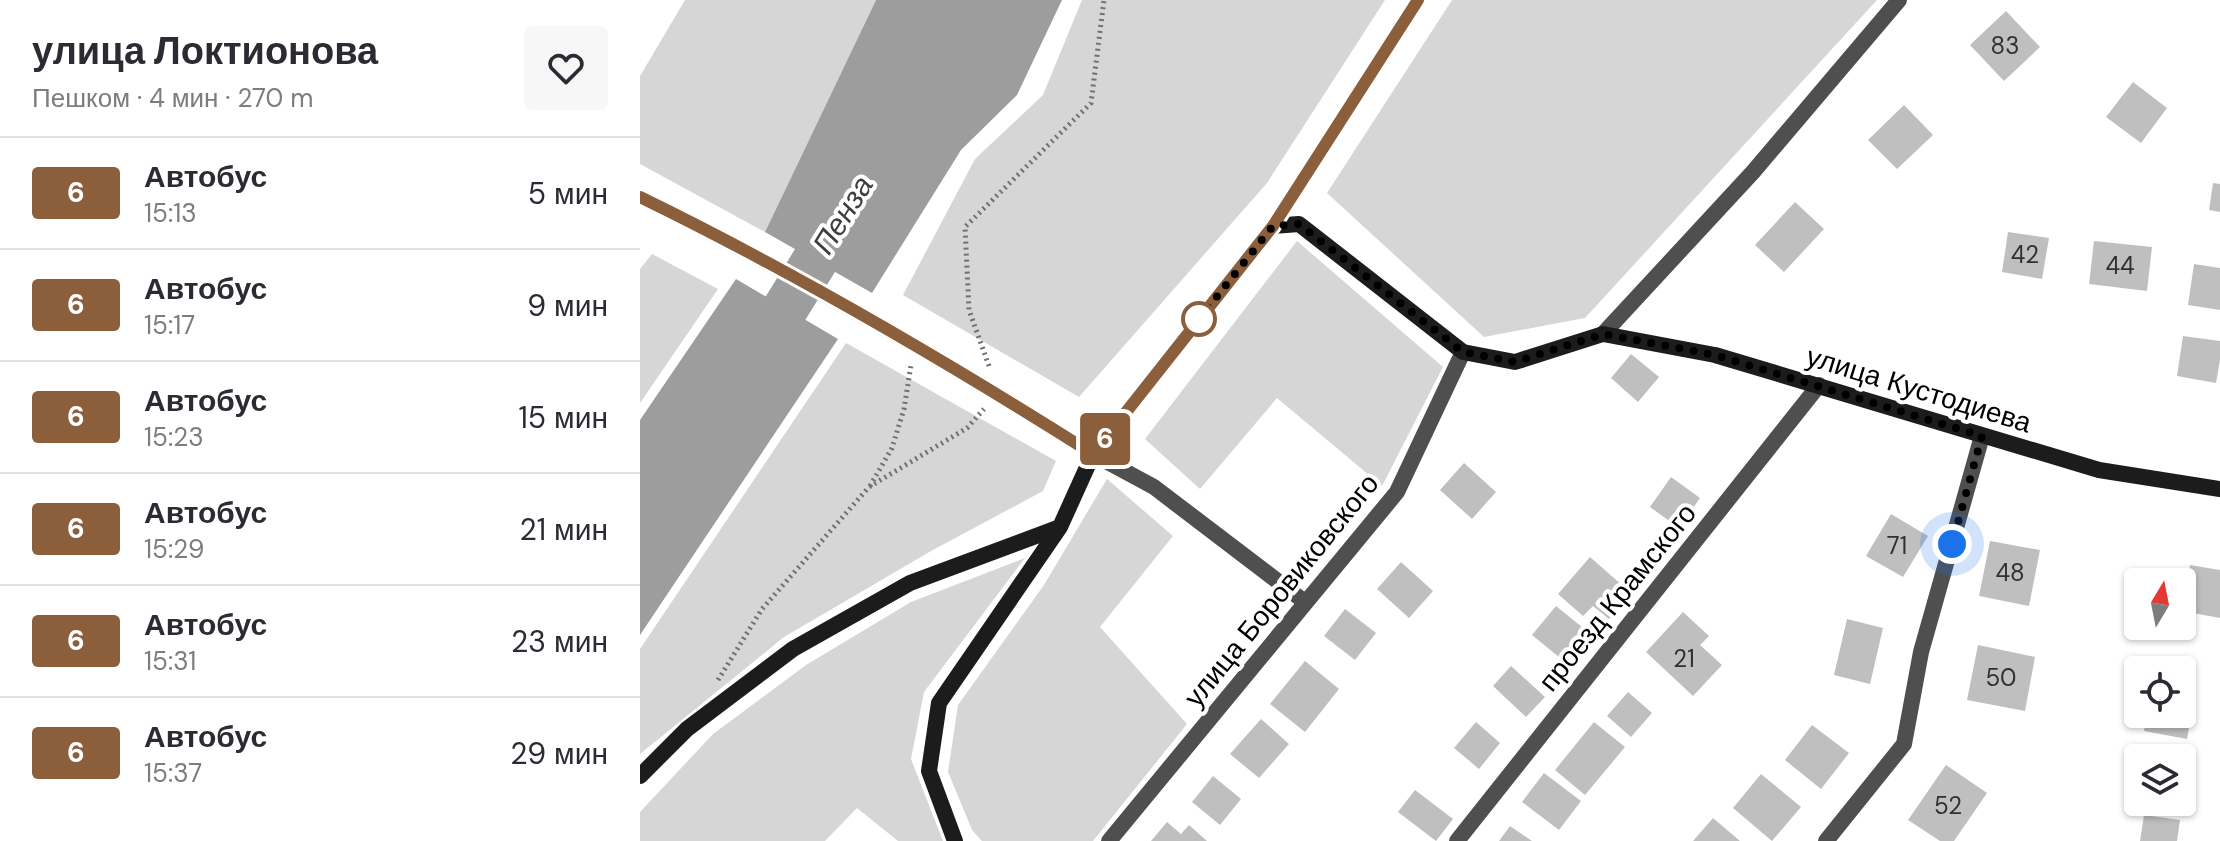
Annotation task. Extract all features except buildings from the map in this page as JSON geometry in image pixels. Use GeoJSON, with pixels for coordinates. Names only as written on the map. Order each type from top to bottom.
{"type":"FeatureCollection","features":[{"type":"Feature","properties":{"kind":"street"},"geometry":{"type":"LineString","coordinates":[[955,841],[929,771],[939,703],[1060,527],[1093,454],[1273,226],[1418,0]]}},
{"type":"Feature","properties":{"kind":"street"},"geometry":{"type":"LineString","coordinates":[[1273,226],[1299,224],[1463,352],[1515,362],[1603,334],[1753,172],[1899,0]]}},
{"type":"Feature","properties":{"kind":"street"},"geometry":{"type":"LineString","coordinates":[[640,197],[729,241],[1154,487],[1305,602]]}},
{"type":"Feature","properties":{"kind":"street","name":"улица Кустодиева"},"geometry":{"type":"LineString","coordinates":[[1603,334],[1715,355],[2099,470],[2220,489]]}},
{"type":"Feature","properties":{"kind":"street","name":"улица Боровиковского"},"geometry":{"type":"LineString","coordinates":[[1109,841],[1397,492],[1463,352]]}},
{"type":"Feature","properties":{"kind":"street","name":"проезд Крамского"},"geometry":{"type":"LineString","coordinates":[[1457,841],[1819,385]]}},
{"type":"Feature","properties":{"kind":"street"},"geometry":{"type":"LineString","coordinates":[[1826,841],[1904,744],[1921,652],[1982,436]]}},
{"type":"Feature","properties":{"kind":"street"},"geometry":{"type":"LineString","coordinates":[[640,776],[687,729],[793,649],[910,583],[1060,527]]}},
{"type":"Feature","properties":{"kind":"path"},"geometry":{"type":"LineString","coordinates":[[869,487],[967,428],[998,394],[969,310],[965,227],[1091,103],[1104,0]]}},
{"type":"Feature","properties":{"kind":"path"},"geometry":{"type":"LineString","coordinates":[[712,689],[762,609],[869,487],[892,448],[904,409],[912,345]]}},
{"type":"Feature","properties":{"kind":"shaded area"},"geometry":{"type":"Polygon","coordinates":[[[685,0],[876,0],[765,232],[640,164],[640,76],[685,0]]]}},
{"type":"Feature","properties":{"kind":"shaded area"},"geometry":{"type":"Polygon","coordinates":[[[1082,0],[1385,0],[1267,183],[1079,397],[903,295],[975,159],[1043,95],[1082,0]]]}},
{"type":"Feature","properties":{"kind":"shaded area"},"geometry":{"type":"Polygon","coordinates":[[[1452,0],[1877,0],[1585,318],[1484,337],[1327,193],[1452,0]]]}},
{"type":"Feature","properties":{"kind":"shaded area"},"geometry":{"type":"Polygon","coordinates":[[[1297,241],[1443,367],[1382,486],[1277,398],[1200,489],[1145,439],[1297,241]]]}},
{"type":"Feature","properties":{"kind":"shaded area"},"geometry":{"type":"Polygon","coordinates":[[[652,254],[718,289],[640,403],[640,269],[652,254]]]}},
{"type":"Feature","properties":{"kind":"shaded area"},"geometry":{"type":"Polygon","coordinates":[[[846,343],[1056,461],[1043,491],[931,551],[784,637],[640,754],[640,649],[846,343]]]}},
{"type":"Feature","properties":{"kind":"shaded area"},"geometry":{"type":"Polygon","coordinates":[[[1107,479],[1173,536],[1100,627],[1187,724],[1093,841],[982,841],[972,830],[948,772],[958,705],[1044,585],[1107,479]]]}},
{"type":"Feature","properties":{"kind":"shaded area"},"geometry":{"type":"Polygon","coordinates":[[[1025,558],[924,692],[911,759],[943,841],[898,841],[857,808],[825,841],[640,841],[640,812],[713,734],[806,665],[911,602],[1025,558]]]}},
{"type":"Feature","properties":{"kind":"water"},"geometry":{"type":"Polygon","coordinates":[[[876,0],[1062,0],[1017,95],[961,150],[872,293],[765,232],[876,0]]]}},
{"type":"Feature","properties":{"kind":"water"},"geometry":{"type":"Polygon","coordinates":[[[736,279],[838,339],[640,635],[640,420],[736,279]]]}},
{"type":"Feature","properties":{"kind":"waterway","name":"Пенза"},"geometry":{"type":"LineString","coordinates":[[753,361],[848,207]]}},
{"type":"Feature","properties":{"kind":"bus line","name":"6"},"geometry":{"type":"LineString","coordinates":[[640,197],[729,241],[846,307],[998,394],[1093,454],[1273,226],[1418,0]]}},
{"type":"Feature","properties":{"kind":"route"},"geometry":{"type":"LineString","coordinates":[[1199,319],[1273,226],[1299,224],[1463,352],[1515,362],[1603,334],[1715,355],[1982,436],[1952,544]]}}]}
